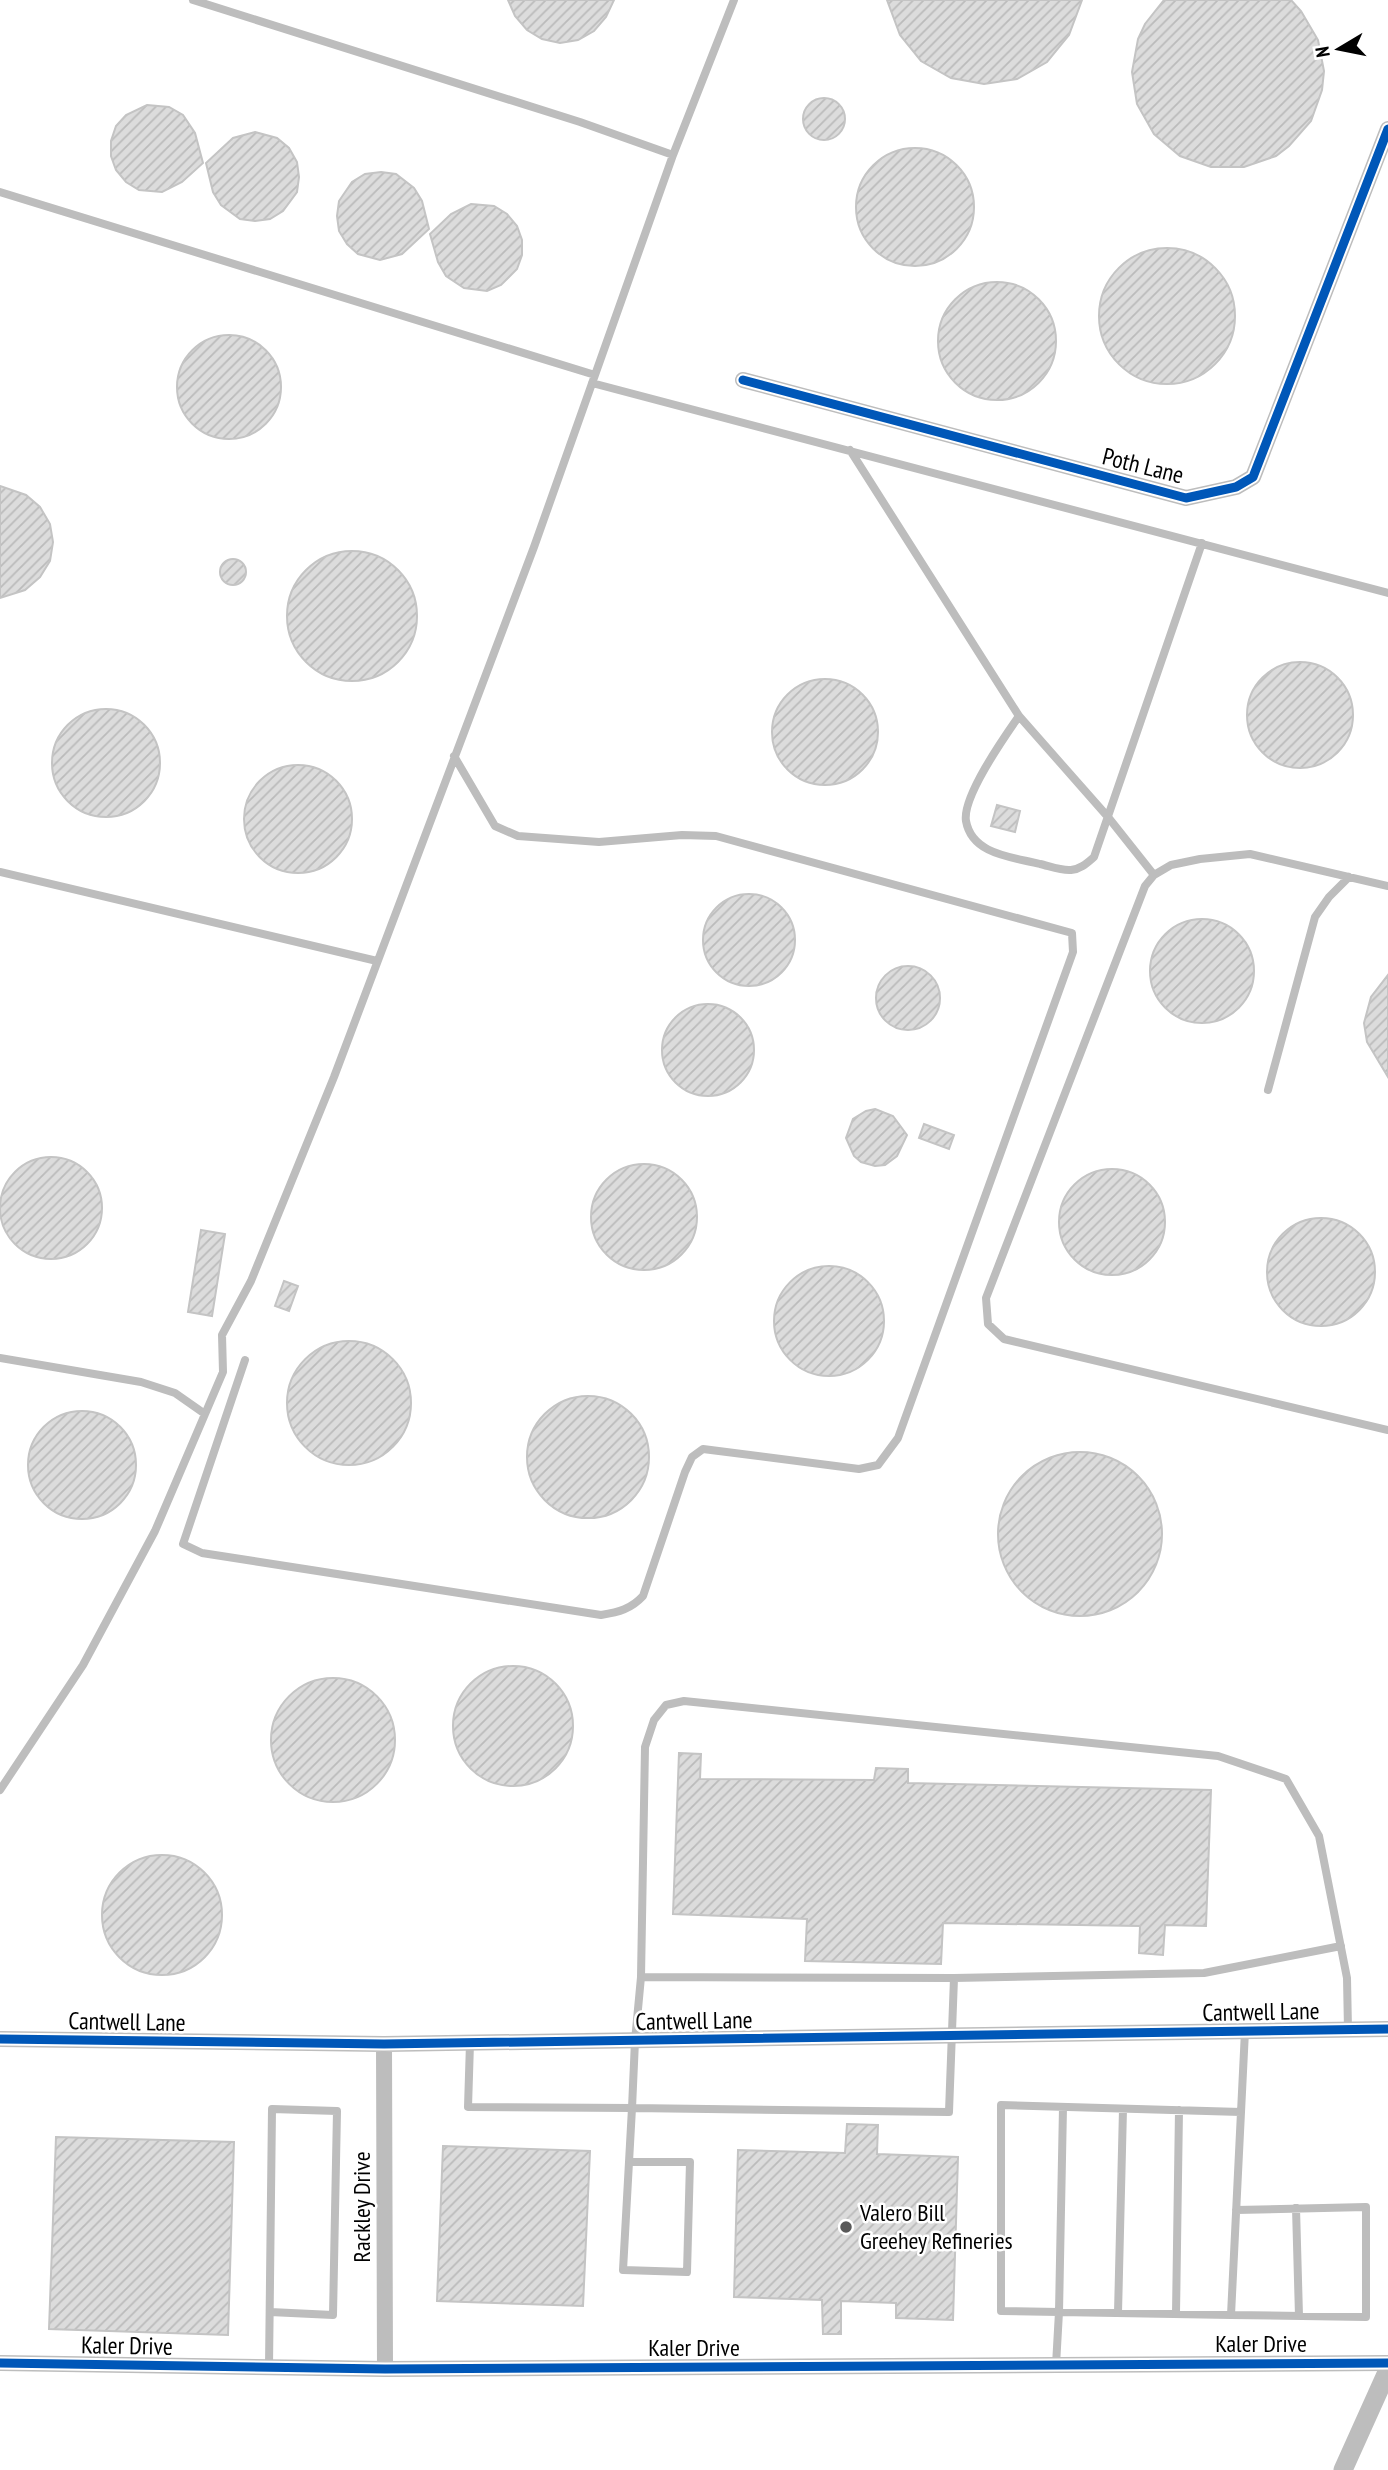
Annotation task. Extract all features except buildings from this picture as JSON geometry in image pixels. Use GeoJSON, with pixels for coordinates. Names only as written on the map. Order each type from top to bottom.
{"type":"FeatureCollection","features":[{"type":"Feature","properties":{"kind":"street","name":"Poth Lane"},"geometry":{"type":"LineString","coordinates":[[743,380],[1186,498],[1236,487],[1253,477],[1388,129]]}},
{"type":"Feature","properties":{"kind":"street","name":"Cantwell Lane"},"geometry":{"type":"LineString","coordinates":[[0,2039],[384,2044],[1388,2029]]}},
{"type":"Feature","properties":{"kind":"street","name":"Rackley Drive"},"geometry":{"type":"LineString","coordinates":[[384,2044],[385,2369]]}},
{"type":"Feature","properties":{"kind":"street","name":"Kaler Drive"},"geometry":{"type":"LineString","coordinates":[[0,2363],[385,2369],[1388,2362]]}},
{"type":"Feature","properties":{"kind":"street"},"geometry":{"type":"LineString","coordinates":[[1343,2470],[1388,2370]]}},
{"type":"Feature","properties":{"kind":"lane"},"geometry":{"type":"LineString","coordinates":[[193,0],[580,122],[673,155]]}},
{"type":"Feature","properties":{"kind":"lane"},"geometry":{"type":"LineString","coordinates":[[0,1790],[83,1665],[155,1531],[223,1372],[222,1335],[251,1281],[377,961],[534,547],[673,155],[734,0]]}},
{"type":"Feature","properties":{"kind":"lane"},"geometry":{"type":"LineString","coordinates":[[0,192],[593,379],[1388,593]]}},
{"type":"Feature","properties":{"kind":"lane"},"geometry":{"type":"LineString","coordinates":[[850,450],[1019,716],[1108,817],[1154,875]]}},
{"type":"Feature","properties":{"kind":"lane"},"geometry":{"type":"LineString","coordinates":[[1019,716],[999,744],[968,802],[966,820],[974,839],[991,852],[1070,870],[1084,866],[1094,856],[1202,543]]}},
{"type":"Feature","properties":{"kind":"lane"},"geometry":{"type":"LineString","coordinates":[[245,1360],[183,1544],[202,1553],[601,1615],[634,1605],[643,1596],[688,1465],[692,1457],[703,1449],[859,1469],[878,1465],[898,1438],[1073,952],[1072,933],[716,836],[682,835],[598,842],[518,836],[495,826],[454,756]]}},
{"type":"Feature","properties":{"kind":"lane"},"geometry":{"type":"LineString","coordinates":[[1388,886],[1250,853],[1171,865],[1154,875],[1145,886],[986,1298],[988,1324],[1004,1339],[1388,1430]]}},
{"type":"Feature","properties":{"kind":"lane"},"geometry":{"type":"LineString","coordinates":[[0,872],[377,961]]}},
{"type":"Feature","properties":{"kind":"lane"},"geometry":{"type":"LineString","coordinates":[[1268,1090],[1315,917],[1329,897],[1349,877]]}},
{"type":"Feature","properties":{"kind":"lane"},"geometry":{"type":"LineString","coordinates":[[0,1357],[141,1382],[175,1393],[205,1414]]}},
{"type":"Feature","properties":{"kind":"lane"},"geometry":{"type":"LineString","coordinates":[[629,2162],[690,2162],[687,2272],[623,2270],[635,2041],[641,1977],[645,1747],[654,1720],[666,1706],[684,1701],[1218,1756],[1286,1779],[1319,1836],[1348,1978],[1348,2030]]}},
{"type":"Feature","properties":{"kind":"lane"},"geometry":{"type":"LineString","coordinates":[[641,1977],[954,1978],[1204,1973],[1341,1946]]}},
{"type":"Feature","properties":{"kind":"lane"},"geometry":{"type":"LineString","coordinates":[[470,2043],[468,2106],[949,2112],[954,1978]]}},
{"type":"Feature","properties":{"kind":"lane"},"geometry":{"type":"LineString","coordinates":[[1231,2315],[1245,2031]]}},
{"type":"Feature","properties":{"kind":"lane"},"geometry":{"type":"LineString","coordinates":[[1236,2210],[1366,2207],[1366,2317],[1001,2311],[1001,2105],[1241,2112]]}},
{"type":"Feature","properties":{"kind":"lane"},"geometry":{"type":"LineString","coordinates":[[1056,2365],[1063,2107]]}},
{"type":"Feature","properties":{"kind":"lane"},"geometry":{"type":"LineString","coordinates":[[269,2367],[272,2109],[337,2111],[333,2315],[270,2312]]}},
{"type":"Feature","properties":{"kind":"lane"},"geometry":{"type":"LineString","coordinates":[[1118,2313],[1123,2109]]}},
{"type":"Feature","properties":{"kind":"lane"},"geometry":{"type":"LineString","coordinates":[[1177,2314],[1179,2110]]}},
{"type":"Feature","properties":{"kind":"lane"},"geometry":{"type":"LineString","coordinates":[[1296,2208],[1298,2316]]}},
{"type":"Feature","properties":{"kind":"cycle path"},"geometry":{"type":"LineString","coordinates":[[743,380],[1186,498],[1236,487],[1253,477],[1388,129]]}},
{"type":"Feature","properties":{"kind":"cycle path"},"geometry":{"type":"LineString","coordinates":[[0,2039],[384,2044],[1388,2029]]}},
{"type":"Feature","properties":{"kind":"cycle path"},"geometry":{"type":"LineString","coordinates":[[0,2363],[385,2369],[1388,2363]]}},
{"type":"Feature","properties":{"kind":"place","name":"Valero Bill Greehey Refineries"},"geometry":{"type":"Point","coordinates":[846,2227]}}]}
